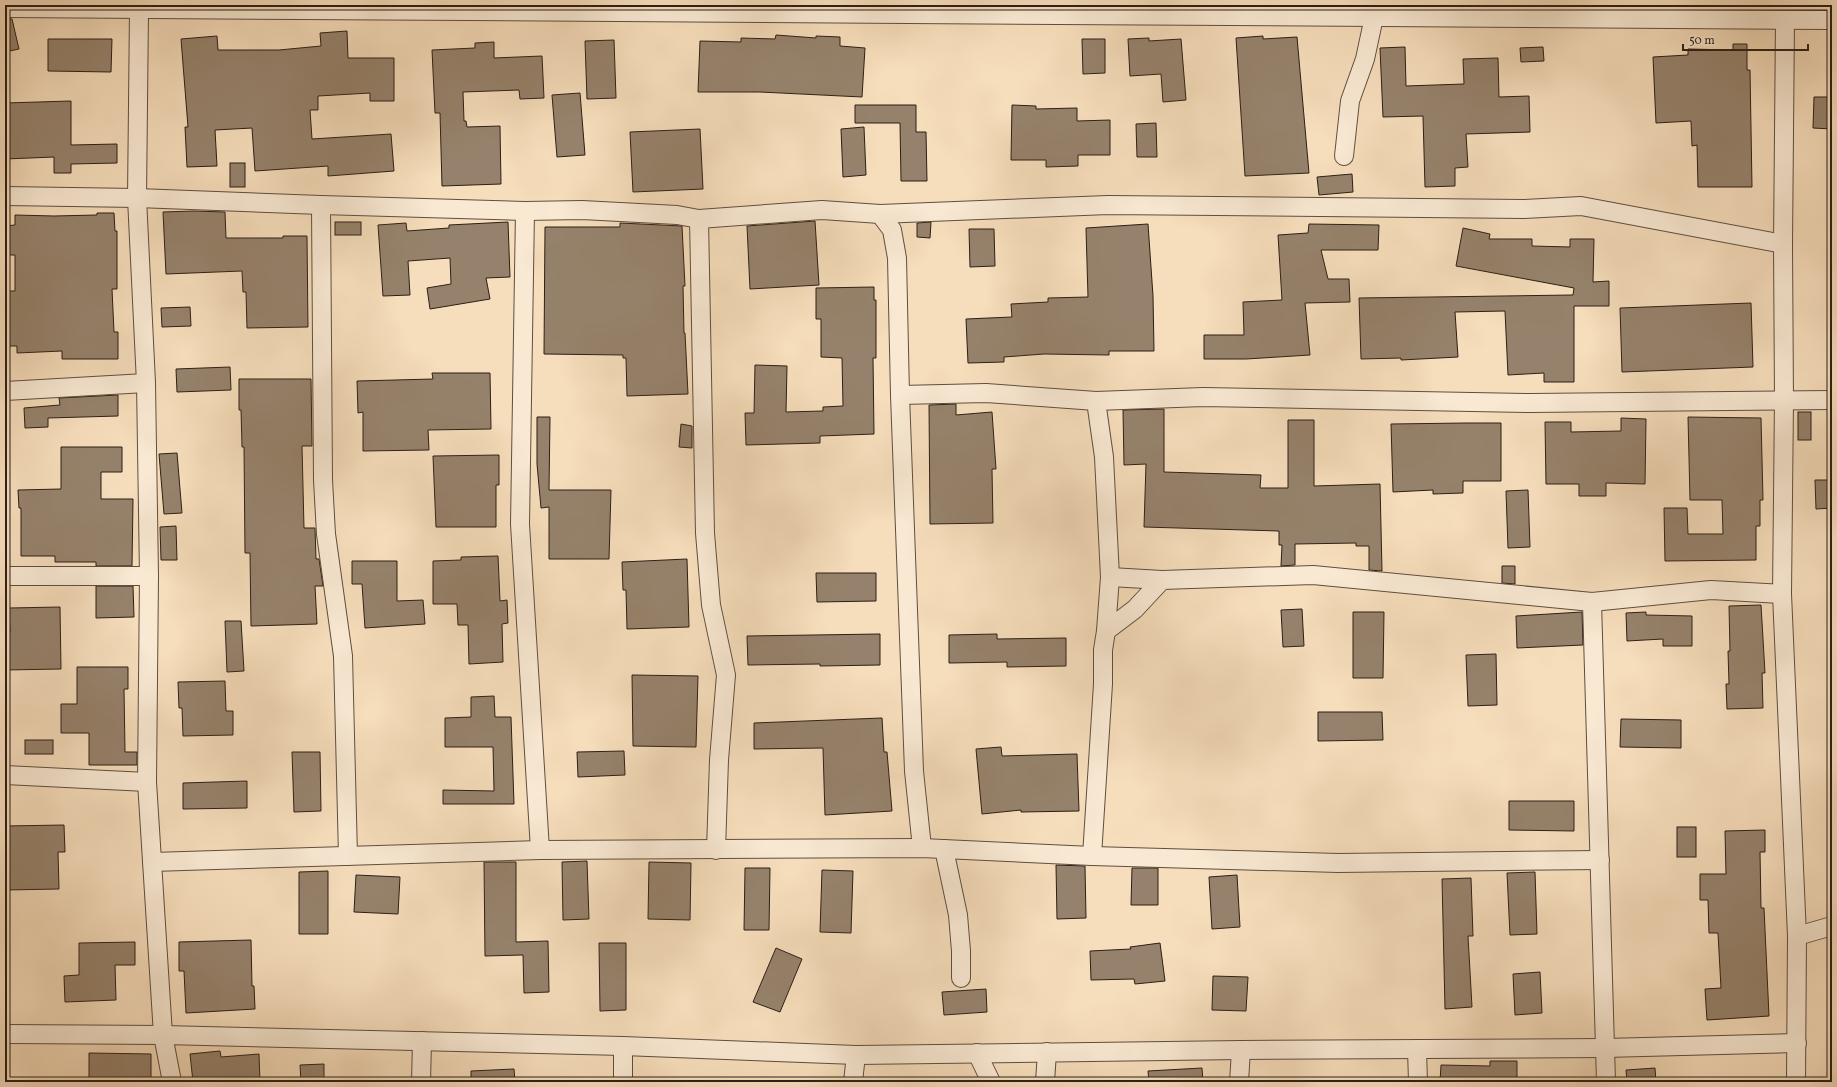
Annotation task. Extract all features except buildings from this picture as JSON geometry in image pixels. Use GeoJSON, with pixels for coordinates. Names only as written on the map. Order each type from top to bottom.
{"type":"FeatureCollection","features":[{"type":"Feature","properties":{"kind":"street"},"geometry":{"type":"LineString","coordinates":[[5,8],[1832,20]]}},
{"type":"Feature","properties":{"kind":"street"},"geometry":{"type":"LineString","coordinates":[[139,10],[137,198],[146,383],[149,576],[147,782],[163,1035],[172,1082]]}},
{"type":"Feature","properties":{"kind":"street"},"geometry":{"type":"LineString","coordinates":[[1344,156],[1350,101],[1364,59],[1374,17]]}},
{"type":"Feature","properties":{"kind":"street"},"geometry":{"type":"LineString","coordinates":[[1785,20],[1782,244],[1784,400],[1782,594],[1797,936],[1796,1082]]}},
{"type":"Feature","properties":{"kind":"street"},"geometry":{"type":"LineString","coordinates":[[5,196],[137,198],[321,205],[525,210],[582,210],[677,215],[699,219],[822,210],[880,214],[1108,205],[1524,209],[1581,206],[1782,244]]}},
{"type":"Feature","properties":{"kind":"street"},"geometry":{"type":"LineString","coordinates":[[321,205],[323,480],[326,534],[343,656],[348,856]]}},
{"type":"Feature","properties":{"kind":"street"},"geometry":{"type":"LineString","coordinates":[[525,210],[520,524],[540,850]]}},
{"type":"Feature","properties":{"kind":"street"},"geometry":{"type":"LineString","coordinates":[[880,214],[892,230],[897,258],[900,395],[914,771],[922,848]]}},
{"type":"Feature","properties":{"kind":"street"},"geometry":{"type":"LineString","coordinates":[[699,219],[705,533],[711,605],[726,675],[719,760],[716,850]]}},
{"type":"Feature","properties":{"kind":"street"},"geometry":{"type":"LineString","coordinates":[[5,391],[146,383]]}},
{"type":"Feature","properties":{"kind":"street"},"geometry":{"type":"LineString","coordinates":[[900,395],[986,393],[1096,401],[1203,397],[1530,403],[1832,400]]}},
{"type":"Feature","properties":{"kind":"street"},"geometry":{"type":"LineString","coordinates":[[1092,856],[1103,684],[1103,650],[1110,578],[1104,457],[1096,401]]}},
{"type":"Feature","properties":{"kind":"street"},"geometry":{"type":"LineString","coordinates":[[1110,578],[1162,580],[1313,575],[1592,602],[1711,590],[1782,594]]}},
{"type":"Feature","properties":{"kind":"street"},"geometry":{"type":"LineString","coordinates":[[5,576],[149,576]]}},
{"type":"Feature","properties":{"kind":"street"},"geometry":{"type":"LineString","coordinates":[[1106,631],[1135,609],[1162,580]]}},
{"type":"Feature","properties":{"kind":"street"},"geometry":{"type":"LineString","coordinates":[[1592,602],[1606,1082]]}},
{"type":"Feature","properties":{"kind":"street"},"geometry":{"type":"LineString","coordinates":[[5,774],[147,782]]}},
{"type":"Feature","properties":{"kind":"street"},"geometry":{"type":"LineString","coordinates":[[152,862],[540,850],[922,848],[1092,856],[1338,863],[1600,860]]}},
{"type":"Feature","properties":{"kind":"street"},"geometry":{"type":"LineString","coordinates":[[944,849],[958,915],[961,951],[961,978]]}},
{"type":"Feature","properties":{"kind":"street"},"geometry":{"type":"LineString","coordinates":[[1797,936],[1832,926]]}},
{"type":"Feature","properties":{"kind":"street"},"geometry":{"type":"LineString","coordinates":[[5,1034],[163,1035],[422,1041],[624,1046],[856,1055],[1241,1050],[1605,1048],[1797,1042]]}},
{"type":"Feature","properties":{"kind":"street"},"geometry":{"type":"LineString","coordinates":[[421,1082],[422,1041]]}},
{"type":"Feature","properties":{"kind":"street"},"geometry":{"type":"LineString","coordinates":[[623,1082],[624,1046]]}},
{"type":"Feature","properties":{"kind":"street"},"geometry":{"type":"LineString","coordinates":[[1417,1049],[1418,1082]]}},
{"type":"Feature","properties":{"kind":"street"},"geometry":{"type":"LineString","coordinates":[[1239,1082],[1241,1050]]}},
{"type":"Feature","properties":{"kind":"street"},"geometry":{"type":"LineString","coordinates":[[1045,1082],[1047,1052]]}},
{"type":"Feature","properties":{"kind":"street"},"geometry":{"type":"LineString","coordinates":[[977,1054],[991,1082]]}},
{"type":"Feature","properties":{"kind":"street"},"geometry":{"type":"LineString","coordinates":[[853,1082],[856,1055]]}}]}
